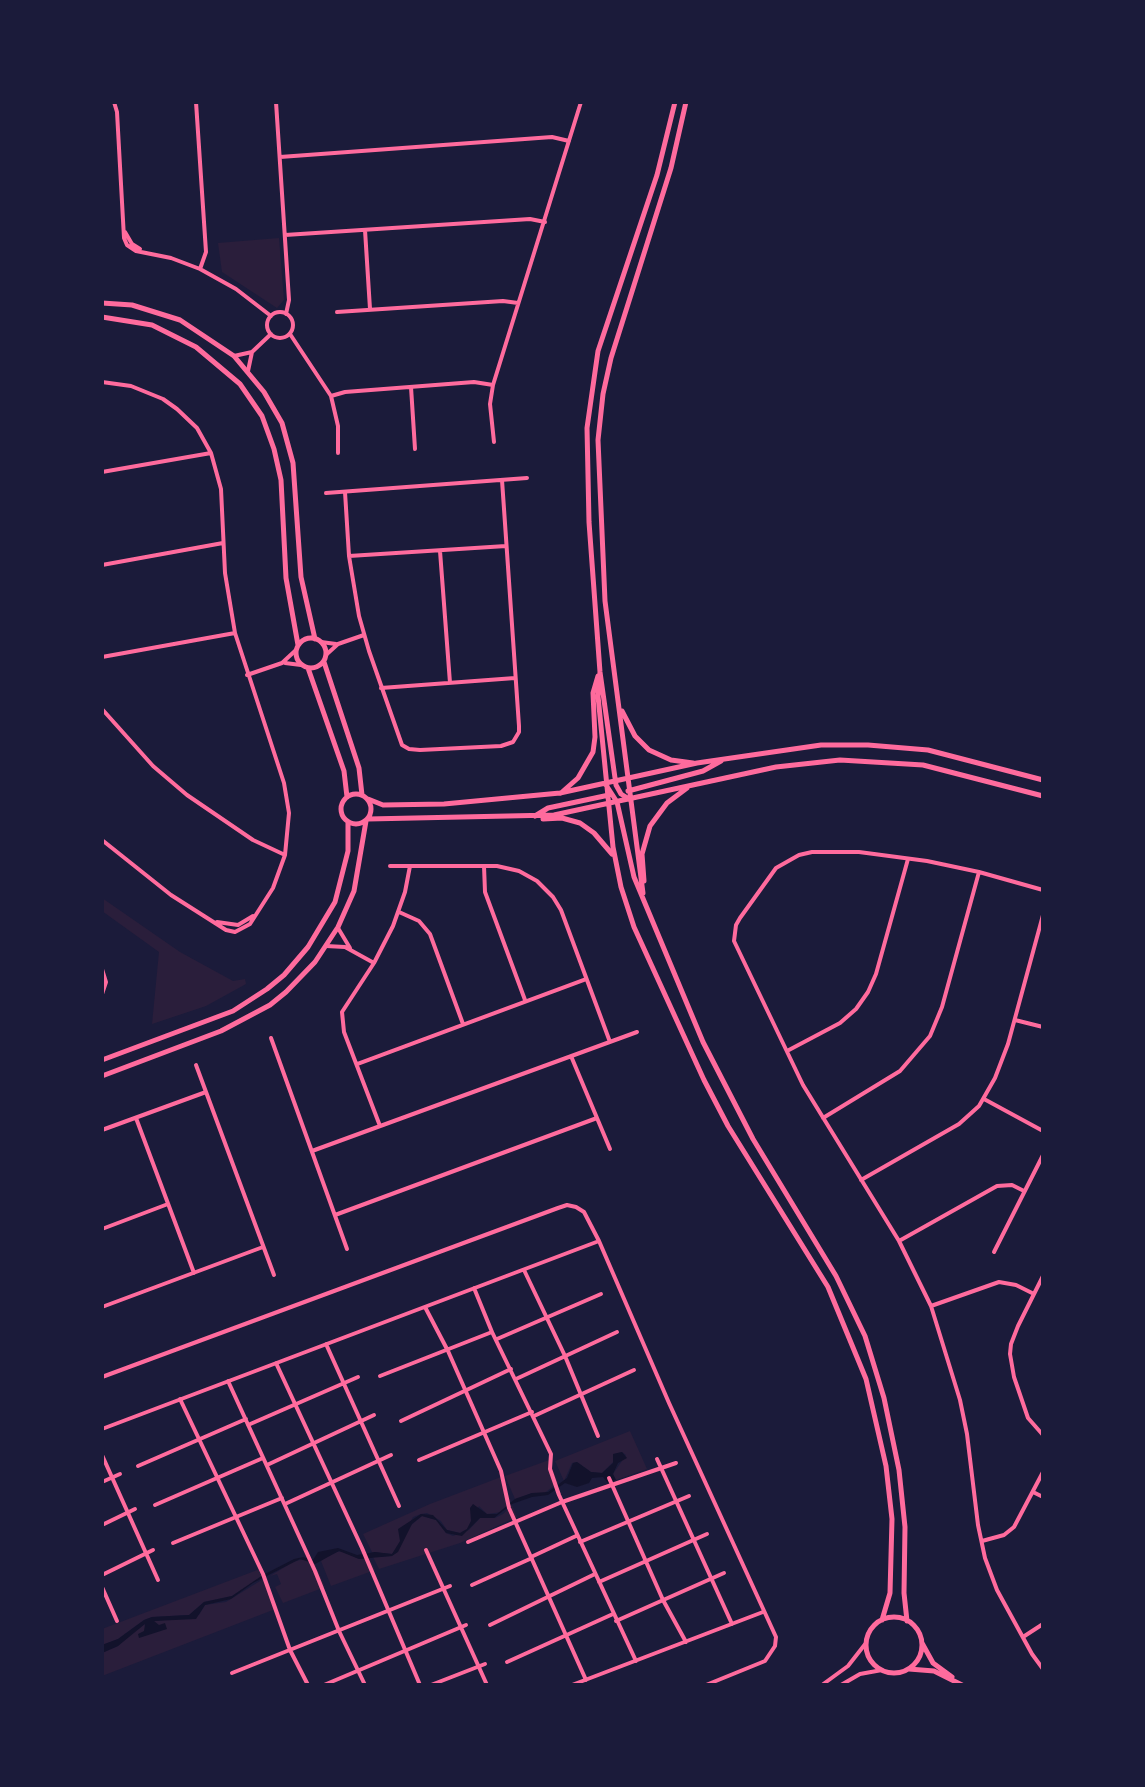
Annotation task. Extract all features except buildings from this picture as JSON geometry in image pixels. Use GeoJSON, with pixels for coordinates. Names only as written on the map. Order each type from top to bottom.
{"type":"FeatureCollection","features":[{"type":"Feature","properties":{"kind":"street"},"geometry":{"type":"LineString","coordinates":[[116,102],[124,230],[129,247],[200,269],[236,289],[271,316]]}},
{"type":"Feature","properties":{"kind":"street"},"geometry":{"type":"LineString","coordinates":[[196,102],[206,252],[200,269]]}},
{"type":"Feature","properties":{"kind":"street"},"geometry":{"type":"LineString","coordinates":[[276,102],[289,300],[286,314]]}},
{"type":"Feature","properties":{"kind":"street"},"geometry":{"type":"LineString","coordinates":[[494,442],[490,404],[493,385],[581,102]]}},
{"type":"Feature","properties":{"kind":"street"},"geometry":{"type":"LineString","coordinates":[[675,102],[657,175],[604,330],[591,390],[587,428],[589,522],[600,672],[616,782],[615,796],[634,877],[674,977],[725,1087],[836,1276],[865,1336],[884,1398],[899,1470],[905,1527],[904,1593],[907,1621]]}},
{"type":"Feature","properties":{"kind":"street"},"geometry":{"type":"LineString","coordinates":[[644,898],[626,780],[604,587],[598,440],[600,413],[615,340],[671,168],[686,102]]}},
{"type":"Feature","properties":{"kind":"street"},"geometry":{"type":"LineString","coordinates":[[280,157],[552,137],[569,141]]}},
{"type":"Feature","properties":{"kind":"street"},"geometry":{"type":"LineString","coordinates":[[285,235],[530,219],[545,222]]}},
{"type":"Feature","properties":{"kind":"street"},"geometry":{"type":"LineString","coordinates":[[365,230],[370,309]]}},
{"type":"Feature","properties":{"kind":"street"},"geometry":{"type":"LineString","coordinates":[[337,312],[508,300],[519,304]]}},
{"type":"Feature","properties":{"kind":"street"},"geometry":{"type":"LineString","coordinates":[[102,303],[132,305],[180,320],[234,356],[275,409],[288,444],[295,478],[301,577],[318,640],[327,654]]}},
{"type":"Feature","properties":{"kind":"street"},"geometry":{"type":"LineString","coordinates":[[290,334],[283,338],[271,334],[268,327],[271,316],[278,312],[286,314],[292,321],[290,334],[331,396],[338,426],[338,453]]}},
{"type":"Feature","properties":{"kind":"street"},"geometry":{"type":"LineString","coordinates":[[102,317],[152,325],[196,347],[240,384],[262,416],[281,480],[286,578],[296,657],[301,665]]}},
{"type":"Feature","properties":{"kind":"street"},"geometry":{"type":"LineString","coordinates":[[234,356],[252,352],[271,334]]}},
{"type":"Feature","properties":{"kind":"street"},"geometry":{"type":"LineString","coordinates":[[248,371],[252,352]]}},
{"type":"Feature","properties":{"kind":"street"},"geometry":{"type":"LineString","coordinates":[[102,382],[131,386],[163,399],[197,428],[211,453],[221,489],[227,588],[235,633],[286,791],[289,832],[285,855],[273,888],[258,912],[238,925],[228,926],[214,922],[149,879],[102,840]]}},
{"type":"Feature","properties":{"kind":"street"},"geometry":{"type":"LineString","coordinates":[[331,396],[345,392],[478,382],[493,385]]}},
{"type":"Feature","properties":{"kind":"street"},"geometry":{"type":"LineString","coordinates":[[411,387],[415,449]]}},
{"type":"Feature","properties":{"kind":"street"},"geometry":{"type":"LineString","coordinates":[[102,472],[211,453]]}},
{"type":"Feature","properties":{"kind":"street"},"geometry":{"type":"LineString","coordinates":[[326,493],[527,478]]}},
{"type":"Feature","properties":{"kind":"street"},"geometry":{"type":"LineString","coordinates":[[345,492],[349,556],[364,635],[400,741],[405,747],[420,750],[501,746],[517,738],[519,726],[502,480]]}},
{"type":"Feature","properties":{"kind":"street"},"geometry":{"type":"LineString","coordinates":[[102,565],[223,543]]}},
{"type":"Feature","properties":{"kind":"street"},"geometry":{"type":"LineString","coordinates":[[349,556],[507,546]]}},
{"type":"Feature","properties":{"kind":"street"},"geometry":{"type":"LineString","coordinates":[[440,551],[450,683]]}},
{"type":"Feature","properties":{"kind":"street"},"geometry":{"type":"LineString","coordinates":[[102,657],[235,633]]}},
{"type":"Feature","properties":{"kind":"street"},"geometry":{"type":"LineString","coordinates":[[247,675],[282,663],[315,668],[338,644],[364,635]]}},
{"type":"Feature","properties":{"kind":"street"},"geometry":{"type":"LineString","coordinates":[[282,663],[306,639],[338,644]]}},
{"type":"Feature","properties":{"kind":"street"},"geometry":{"type":"LineString","coordinates":[[102,1076],[192,1043],[253,1015],[286,992],[326,946],[338,927],[354,891],[367,820],[372,809],[365,797],[359,768],[324,662]]}},
{"type":"Feature","properties":{"kind":"street"},"geometry":{"type":"LineString","coordinates":[[102,1060],[233,1011],[284,975],[308,947],[335,902],[348,851],[348,822],[341,810],[347,797],[342,762],[308,668]]}},
{"type":"Feature","properties":{"kind":"street"},"geometry":{"type":"LineString","coordinates":[[600,672],[598,696],[605,785],[615,796],[629,799],[799,763],[882,761],[949,770],[1043,796]]}},
{"type":"Feature","properties":{"kind":"street"},"geometry":{"type":"LineString","coordinates":[[560,793],[578,778],[593,752],[593,693],[600,672]]}},
{"type":"Feature","properties":{"kind":"street"},"geometry":{"type":"LineString","coordinates":[[381,688],[515,678]]}},
{"type":"Feature","properties":{"kind":"street"},"geometry":{"type":"LineString","coordinates":[[620,707],[635,736],[649,750],[671,760],[697,763]]}},
{"type":"Feature","properties":{"kind":"street"},"geometry":{"type":"LineString","coordinates":[[102,709],[145,758],[187,795],[253,840],[285,855]]}},
{"type":"Feature","properties":{"kind":"street"},"geometry":{"type":"LineString","coordinates":[[347,797],[365,797],[383,805],[444,804],[560,793],[697,763],[799,746],[888,746],[947,754],[1043,780]]}},
{"type":"Feature","properties":{"kind":"street"},"geometry":{"type":"LineString","coordinates":[[534,817],[548,808],[615,796],[703,771],[725,758]]}},
{"type":"Feature","properties":{"kind":"street"},"geometry":{"type":"LineString","coordinates":[[534,817],[607,805],[626,780]]}},
{"type":"Feature","properties":{"kind":"street"},"geometry":{"type":"LineString","coordinates":[[644,898],[642,854],[650,826],[667,803],[693,784]]}},
{"type":"Feature","properties":{"kind":"street"},"geometry":{"type":"LineString","coordinates":[[420,804],[420,818]]}},
{"type":"Feature","properties":{"kind":"street"},"geometry":{"type":"LineString","coordinates":[[444,804],[444,818]]}},
{"type":"Feature","properties":{"kind":"street"},"geometry":{"type":"LineString","coordinates":[[607,805],[621,887],[638,936],[728,1126],[821,1274],[858,1356],[881,1440],[892,1519],[890,1593],[882,1620]]}},
{"type":"Feature","properties":{"kind":"street"},"geometry":{"type":"LineString","coordinates":[[348,822],[534,817],[580,823],[599,838],[615,858]]}},
{"type":"Feature","properties":{"kind":"street"},"geometry":{"type":"LineString","coordinates":[[1043,890],[979,872],[908,858],[859,852],[799,855],[776,868],[740,918],[734,933],[736,949],[787,1051],[823,1118],[899,1241],[931,1306],[963,1411],[981,1541],[997,1590],[1043,1669]]}},
{"type":"Feature","properties":{"kind":"street"},"geometry":{"type":"LineString","coordinates":[[787,1051],[840,1023],[856,1009],[868,992],[876,974],[908,858]]}},
{"type":"Feature","properties":{"kind":"street"},"geometry":{"type":"LineString","coordinates":[[390,866],[511,868],[547,889],[561,910],[610,1042]]}},
{"type":"Feature","properties":{"kind":"street"},"geometry":{"type":"LineString","coordinates":[[380,1126],[344,1032],[342,1012],[374,963],[399,912],[410,866]]}},
{"type":"Feature","properties":{"kind":"street"},"geometry":{"type":"LineString","coordinates":[[484,866],[485,892],[525,1001]]}},
{"type":"Feature","properties":{"kind":"street"},"geometry":{"type":"LineString","coordinates":[[823,1118],[900,1071],[930,1036],[942,1007],[979,872]]}},
{"type":"Feature","properties":{"kind":"street"},"geometry":{"type":"LineString","coordinates":[[399,912],[419,921],[430,934],[463,1024]]}},
{"type":"Feature","properties":{"kind":"street"},"geometry":{"type":"LineString","coordinates":[[861,1180],[959,1124],[984,1099],[1000,1067],[1043,915]]}},
{"type":"Feature","properties":{"kind":"street"},"geometry":{"type":"LineString","coordinates":[[338,927],[351,949],[374,963]]}},
{"type":"Feature","properties":{"kind":"street"},"geometry":{"type":"LineString","coordinates":[[326,946],[351,949]]}},
{"type":"Feature","properties":{"kind":"street"},"geometry":{"type":"LineString","coordinates":[[102,969],[106,982],[102,994]]}},
{"type":"Feature","properties":{"kind":"street"},"geometry":{"type":"LineString","coordinates":[[357,1064],[586,979]]}},
{"type":"Feature","properties":{"kind":"street"},"geometry":{"type":"LineString","coordinates":[[1015,1020],[1043,1027]]}},
{"type":"Feature","properties":{"kind":"street"},"geometry":{"type":"LineString","coordinates":[[312,1151],[637,1032]]}},
{"type":"Feature","properties":{"kind":"street"},"geometry":{"type":"LineString","coordinates":[[271,1038],[347,1249]]}},
{"type":"Feature","properties":{"kind":"street"},"geometry":{"type":"LineString","coordinates":[[571,1056],[610,1149]]}},
{"type":"Feature","properties":{"kind":"street"},"geometry":{"type":"LineString","coordinates":[[196,1065],[274,1275]]}},
{"type":"Feature","properties":{"kind":"street"},"geometry":{"type":"LineString","coordinates":[[102,1130],[206,1092]]}},
{"type":"Feature","properties":{"kind":"street"},"geometry":{"type":"LineString","coordinates":[[984,1099],[1043,1131]]}},
{"type":"Feature","properties":{"kind":"street"},"geometry":{"type":"LineString","coordinates":[[136,1118],[194,1273]]}},
{"type":"Feature","properties":{"kind":"street"},"geometry":{"type":"LineString","coordinates":[[335,1215],[597,1118]]}},
{"type":"Feature","properties":{"kind":"street"},"geometry":{"type":"LineString","coordinates":[[994,1252],[1043,1155]]}},
{"type":"Feature","properties":{"kind":"street"},"geometry":{"type":"LineString","coordinates":[[899,1241],[997,1186],[1012,1185],[1024,1191]]}},
{"type":"Feature","properties":{"kind":"street"},"geometry":{"type":"LineString","coordinates":[[102,1229],[168,1204]]}},
{"type":"Feature","properties":{"kind":"street"},"geometry":{"type":"LineString","coordinates":[[102,1377],[567,1205],[576,1207],[584,1212],[599,1241],[776,1637],[772,1654],[765,1661],[706,1685]]}},
{"type":"Feature","properties":{"kind":"street"},"geometry":{"type":"LineString","coordinates":[[102,1429],[599,1241]]}},
{"type":"Feature","properties":{"kind":"street"},"geometry":{"type":"LineString","coordinates":[[102,1307],[263,1247]]}},
{"type":"Feature","properties":{"kind":"street"},"geometry":{"type":"LineString","coordinates":[[524,1270],[565,1356],[598,1436]]}},
{"type":"Feature","properties":{"kind":"street"},"geometry":{"type":"LineString","coordinates":[[1043,1276],[1011,1344],[1010,1354],[1023,1406],[1028,1418],[1043,1435]]}},
{"type":"Feature","properties":{"kind":"street"},"geometry":{"type":"LineString","coordinates":[[931,1306],[999,1282],[1016,1285],[1034,1294]]}},
{"type":"Feature","properties":{"kind":"street"},"geometry":{"type":"LineString","coordinates":[[474,1288],[551,1454],[552,1473],[562,1502],[636,1661]]}},
{"type":"Feature","properties":{"kind":"street"},"geometry":{"type":"LineString","coordinates":[[497,1339],[601,1294]]}},
{"type":"Feature","properties":{"kind":"street"},"geometry":{"type":"LineString","coordinates":[[425,1307],[501,1471],[509,1508],[586,1680]]}},
{"type":"Feature","properties":{"kind":"street"},"geometry":{"type":"LineString","coordinates":[[380,1376],[492,1332]]}},
{"type":"Feature","properties":{"kind":"street"},"geometry":{"type":"LineString","coordinates":[[516,1379],[617,1332]]}},
{"type":"Feature","properties":{"kind":"street"},"geometry":{"type":"LineString","coordinates":[[326,1344],[399,1506]]}},
{"type":"Feature","properties":{"kind":"street"},"geometry":{"type":"LineString","coordinates":[[276,1363],[362,1548],[420,1685]]}},
{"type":"Feature","properties":{"kind":"street"},"geometry":{"type":"LineString","coordinates":[[401,1421],[511,1369]]}},
{"type":"Feature","properties":{"kind":"street"},"geometry":{"type":"LineString","coordinates":[[419,1460],[634,1370]]}},
{"type":"Feature","properties":{"kind":"street"},"geometry":{"type":"LineString","coordinates":[[138,1466],[358,1377]]}},
{"type":"Feature","properties":{"kind":"street"},"geometry":{"type":"LineString","coordinates":[[228,1381],[365,1685]]}},
{"type":"Feature","properties":{"kind":"street"},"geometry":{"type":"LineString","coordinates":[[180,1399],[263,1577],[290,1650],[308,1685]]}},
{"type":"Feature","properties":{"kind":"street"},"geometry":{"type":"LineString","coordinates":[[267,1466],[374,1415]]}},
{"type":"Feature","properties":{"kind":"street"},"geometry":{"type":"LineString","coordinates":[[102,1455],[158,1580]]}},
{"type":"Feature","properties":{"kind":"street"},"geometry":{"type":"LineString","coordinates":[[285,1504],[391,1455]]}},
{"type":"Feature","properties":{"kind":"street"},"geometry":{"type":"LineString","coordinates":[[155,1505],[263,1458]]}},
{"type":"Feature","properties":{"kind":"street"},"geometry":{"type":"LineString","coordinates":[[657,1459],[732,1624]]}},
{"type":"Feature","properties":{"kind":"street"},"geometry":{"type":"LineString","coordinates":[[468,1542],[562,1502],[676,1463]]}},
{"type":"Feature","properties":{"kind":"street"},"geometry":{"type":"LineString","coordinates":[[981,1541],[1004,1535],[1014,1527],[1043,1472]]}},
{"type":"Feature","properties":{"kind":"street"},"geometry":{"type":"LineString","coordinates":[[102,1482],[120,1474]]}},
{"type":"Feature","properties":{"kind":"street"},"geometry":{"type":"LineString","coordinates":[[609,1478],[645,1562],[686,1642]]}},
{"type":"Feature","properties":{"kind":"street"},"geometry":{"type":"LineString","coordinates":[[1033,1492],[1043,1497]]}},
{"type":"Feature","properties":{"kind":"street"},"geometry":{"type":"LineString","coordinates":[[580,1542],[689,1496]]}},
{"type":"Feature","properties":{"kind":"street"},"geometry":{"type":"LineString","coordinates":[[173,1543],[282,1498]]}},
{"type":"Feature","properties":{"kind":"street"},"geometry":{"type":"LineString","coordinates":[[102,1525],[135,1509]]}},
{"type":"Feature","properties":{"kind":"street"},"geometry":{"type":"LineString","coordinates":[[599,1582],[707,1534]]}},
{"type":"Feature","properties":{"kind":"street"},"geometry":{"type":"LineString","coordinates":[[472,1585],[577,1536]]}},
{"type":"Feature","properties":{"kind":"street"},"geometry":{"type":"LineString","coordinates":[[102,1575],[153,1550]]}},
{"type":"Feature","properties":{"kind":"street"},"geometry":{"type":"LineString","coordinates":[[426,1550],[447,1587],[482,1665],[487,1685]]}},
{"type":"Feature","properties":{"kind":"street"},"geometry":{"type":"LineString","coordinates":[[616,1621],[724,1573]]}},
{"type":"Feature","properties":{"kind":"street"},"geometry":{"type":"LineString","coordinates":[[490,1625],[595,1574]]}},
{"type":"Feature","properties":{"kind":"street"},"geometry":{"type":"LineString","coordinates":[[102,1587],[117,1621]]}},
{"type":"Feature","properties":{"kind":"street"},"geometry":{"type":"LineString","coordinates":[[232,1673],[447,1587]]}},
{"type":"Feature","properties":{"kind":"street"},"geometry":{"type":"LineString","coordinates":[[572,1685],[763,1612]]}},
{"type":"Feature","properties":{"kind":"street"},"geometry":{"type":"LineString","coordinates":[[507,1662],[613,1614]]}},
{"type":"Feature","properties":{"kind":"street"},"geometry":{"type":"LineString","coordinates":[[822,1685],[853,1661],[866,1643],[870,1630],[882,1620],[897,1618],[915,1628],[933,1663],[955,1681]]}},
{"type":"Feature","properties":{"kind":"street"},"geometry":{"type":"LineString","coordinates":[[1023,1637],[1043,1624]]}},
{"type":"Feature","properties":{"kind":"street"},"geometry":{"type":"LineString","coordinates":[[324,1685],[464,1626]]}},
{"type":"Feature","properties":{"kind":"street"},"geometry":{"type":"LineString","coordinates":[[866,1643],[870,1660],[882,1670],[893,1673],[929,1670],[962,1685]]}},
{"type":"Feature","properties":{"kind":"street"},"geometry":{"type":"LineString","coordinates":[[908,1670],[918,1658],[921,1643]]}},
{"type":"Feature","properties":{"kind":"street"},"geometry":{"type":"LineString","coordinates":[[431,1685],[482,1665]]}},
{"type":"Feature","properties":{"kind":"street"},"geometry":{"type":"LineString","coordinates":[[841,1685],[860,1674],[882,1670]]}},
{"type":"Feature","properties":{"kind":"shaded area"},"geometry":{"type":"Polygon","coordinates":[[[279,238],[284,300],[277,308],[222,272],[218,243],[279,238]]]}},
{"type":"Feature","properties":{"kind":"shaded area"},"geometry":{"type":"Polygon","coordinates":[[[102,898],[180,952],[233,981],[245,979],[246,984],[206,1006],[152,1024],[159,952],[102,911],[102,898]]]}},
{"type":"Feature","properties":{"kind":"shaded area"},"geometry":{"type":"Polygon","coordinates":[[[630,1431],[647,1469],[616,1480],[613,1474],[626,1455],[622,1452],[614,1454],[613,1462],[602,1473],[591,1472],[577,1462],[572,1463],[564,1481],[555,1461],[630,1431]]]}},
{"type":"Feature","properties":{"kind":"shaded area"},"geometry":{"type":"Polygon","coordinates":[[[622,1452],[627,1458],[618,1463],[613,1474],[616,1480],[608,1483],[603,1477],[592,1478],[589,1483],[577,1487],[565,1483],[548,1495],[512,1504],[494,1518],[480,1518],[462,1536],[446,1533],[436,1520],[422,1516],[412,1524],[398,1552],[392,1556],[359,1559],[339,1551],[315,1564],[300,1559],[253,1583],[231,1599],[205,1605],[196,1619],[154,1621],[159,1625],[165,1623],[167,1629],[139,1638],[138,1634],[144,1631],[145,1624],[118,1646],[102,1653],[102,1645],[118,1639],[144,1620],[189,1615],[204,1602],[232,1596],[263,1575],[294,1559],[303,1557],[313,1560],[318,1552],[338,1548],[357,1555],[375,1552],[392,1554],[400,1541],[398,1529],[421,1514],[433,1515],[447,1530],[460,1533],[467,1529],[471,1521],[470,1508],[473,1504],[487,1514],[497,1514],[515,1499],[548,1492],[567,1478],[573,1463],[577,1462],[591,1472],[602,1473],[613,1463],[613,1454],[622,1452]]]}},
{"type":"Feature","properties":{"kind":"shaded area"},"geometry":{"type":"Polygon","coordinates":[[[549,1460],[558,1483],[543,1494],[532,1493],[515,1499],[505,1476],[549,1460]]]}},
{"type":"Feature","properties":{"kind":"shaded area"},"geometry":{"type":"Polygon","coordinates":[[[501,1477],[511,1501],[502,1512],[487,1514],[479,1506],[467,1529],[460,1533],[447,1530],[441,1521],[427,1513],[413,1517],[392,1554],[372,1552],[363,1534],[430,1504],[501,1477]]]}},
{"type":"Feature","properties":{"kind":"shaded area"},"geometry":{"type":"Polygon","coordinates":[[[512,1505],[517,1517],[460,1543],[379,1569],[373,1557],[392,1556],[410,1526],[422,1516],[436,1520],[446,1533],[453,1536],[469,1530],[480,1518],[495,1518],[503,1514],[512,1505]]]}},
{"type":"Feature","properties":{"kind":"shaded area"},"geometry":{"type":"Polygon","coordinates":[[[342,1551],[359,1559],[369,1558],[375,1570],[331,1586],[321,1561],[332,1553],[342,1551]]]}},
{"type":"Feature","properties":{"kind":"shaded area"},"geometry":{"type":"Polygon","coordinates":[[[304,1559],[315,1564],[325,1587],[283,1603],[275,1587],[281,1584],[277,1574],[270,1576],[304,1559]]]}},
{"type":"Feature","properties":{"kind":"shaded area"},"geometry":{"type":"Polygon","coordinates":[[[260,1569],[263,1575],[232,1596],[204,1602],[189,1615],[144,1620],[118,1639],[102,1645],[102,1629],[260,1569]]]}},
{"type":"Feature","properties":{"kind":"shaded area"},"geometry":{"type":"Polygon","coordinates":[[[265,1578],[278,1608],[102,1676],[102,1653],[118,1646],[137,1628],[149,1622],[199,1615],[205,1605],[226,1602],[265,1578]]]}}]}
